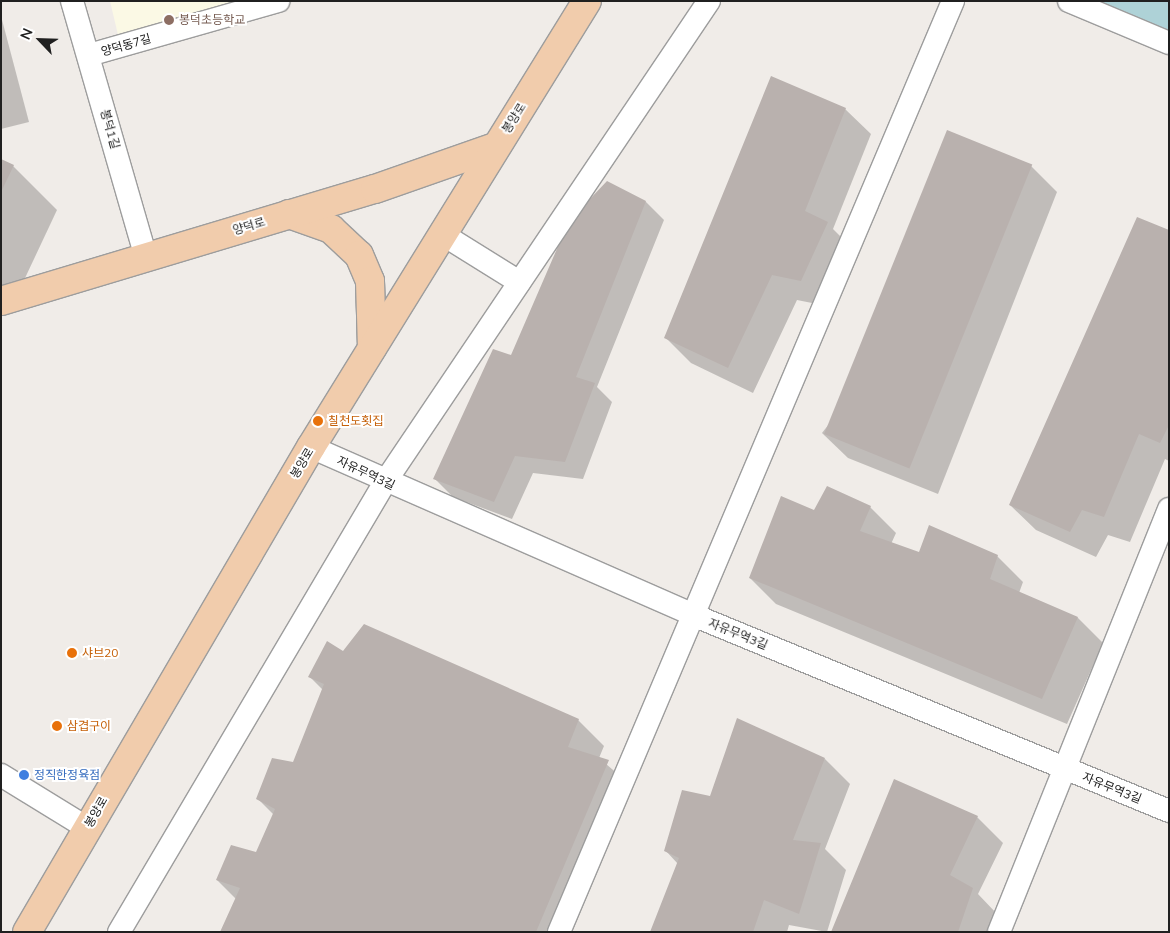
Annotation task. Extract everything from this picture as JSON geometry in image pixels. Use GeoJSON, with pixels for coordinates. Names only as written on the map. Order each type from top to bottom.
{"type":"FeatureCollection","features":[{"type":"Feature","properties":{"kind":"main road","name":"봉양로"},"geometry":{"type":"LineString","coordinates":[[27,932],[311,447],[587,1]]}},
{"type":"Feature","properties":{"kind":"main road","name":"양덕로"},"geometry":{"type":"LineString","coordinates":[[1,301],[289,214],[495,147]]}},
{"type":"Feature","properties":{"kind":"main road"},"geometry":{"type":"LineString","coordinates":[[289,214],[331,229],[359,255],[370,281],[372,348]]}},
{"type":"Feature","properties":{"kind":"street","name":"봉덕1길"},"geometry":{"type":"LineString","coordinates":[[72,1],[146,257]]}},
{"type":"Feature","properties":{"kind":"street","name":"양덕동7길"},"geometry":{"type":"LineString","coordinates":[[89,55],[278,1]]}},
{"type":"Feature","properties":{"kind":"street"},"geometry":{"type":"LineString","coordinates":[[120,932],[384,482],[709,1]]}},
{"type":"Feature","properties":{"kind":"street"},"geometry":{"type":"LineString","coordinates":[[559,932],[953,1]]}},
{"type":"Feature","properties":{"kind":"street"},"geometry":{"type":"LineString","coordinates":[[1068,1],[1169,43]]}},
{"type":"Feature","properties":{"kind":"street"},"geometry":{"type":"LineString","coordinates":[[442,234],[519,282]]}},
{"type":"Feature","properties":{"kind":"street","name":"자유무역3길"},"geometry":{"type":"LineString","coordinates":[[311,447],[384,482],[693,616],[1169,811]]}},
{"type":"Feature","properties":{"kind":"street"},"geometry":{"type":"LineString","coordinates":[[999,932],[1169,509]]}},
{"type":"Feature","properties":{"kind":"street"},"geometry":{"type":"LineString","coordinates":[[1,775],[87,828]]}},
{"type":"Feature","properties":{"kind":"shaded area","name":"봉덕초등학교"},"geometry":{"type":"Polygon","coordinates":[[[110,1],[281,1],[119,39],[110,1]]]}},
{"type":"Feature","properties":{"kind":"water"},"geometry":{"type":"Polygon","coordinates":[[[1078,1],[1169,1],[1169,38],[1078,1]]]}},
{"type":"Feature","properties":{"kind":"building"},"geometry":{"type":"Polygon","coordinates":[[[771,76],[846,108],[805,211],[828,222],[801,281],[772,275],[728,368],[664,338],[771,76]]]}},
{"type":"Feature","properties":{"kind":"building"},"geometry":{"type":"Polygon","coordinates":[[[947,130],[1032,164],[909,469],[824,434],[947,130]]]}},
{"type":"Feature","properties":{"kind":"building"},"geometry":{"type":"Polygon","coordinates":[[[1,159],[14,165],[1,192],[1,159]]]}},
{"type":"Feature","properties":{"kind":"building"},"geometry":{"type":"Polygon","coordinates":[[[607,181],[646,201],[576,377],[595,383],[565,462],[515,456],[494,502],[433,479],[493,349],[511,355],[569,221],[607,181]]]}},
{"type":"Feature","properties":{"kind":"building"},"geometry":{"type":"Polygon","coordinates":[[[1137,217],[1169,230],[1169,425],[1160,443],[1139,434],[1104,517],[1082,510],[1070,532],[1009,505],[1137,217]]]}},
{"type":"Feature","properties":{"kind":"building"},"geometry":{"type":"Polygon","coordinates":[[[827,486],[871,506],[860,531],[919,552],[929,525],[998,555],[990,579],[1078,617],[1042,699],[749,578],[781,496],[814,510],[827,486]]]}},
{"type":"Feature","properties":{"kind":"building"},"geometry":{"type":"Polygon","coordinates":[[[364,624],[579,719],[568,747],[609,760],[536,932],[220,932],[240,888],[216,880],[231,845],[256,852],[275,809],[256,799],[272,758],[293,762],[324,684],[308,677],[327,641],[343,651],[364,624]]]}},
{"type":"Feature","properties":{"kind":"building"},"geometry":{"type":"Polygon","coordinates":[[[737,718],[825,758],[793,840],[821,843],[799,914],[764,900],[753,932],[650,932],[679,858],[664,851],[682,790],[710,796],[737,718]]]}},
{"type":"Feature","properties":{"kind":"building"},"geometry":{"type":"Polygon","coordinates":[[[894,779],[978,816],[950,875],[973,888],[958,932],[831,932],[894,779]]]}},
{"type":"Feature","properties":{"kind":"place","name":"봉덕초등학교"},"geometry":{"type":"Point","coordinates":[169,20]}},
{"type":"Feature","properties":{"kind":"place","name":"칠천도횟집"},"geometry":{"type":"Point","coordinates":[318,421]}},
{"type":"Feature","properties":{"kind":"place","name":"샤브20"},"geometry":{"type":"Point","coordinates":[72,653]}},
{"type":"Feature","properties":{"kind":"place","name":"삼겹구이"},"geometry":{"type":"Point","coordinates":[57,726]}},
{"type":"Feature","properties":{"kind":"place","name":"정직한정육점"},"geometry":{"type":"Point","coordinates":[24,775]}}]}
